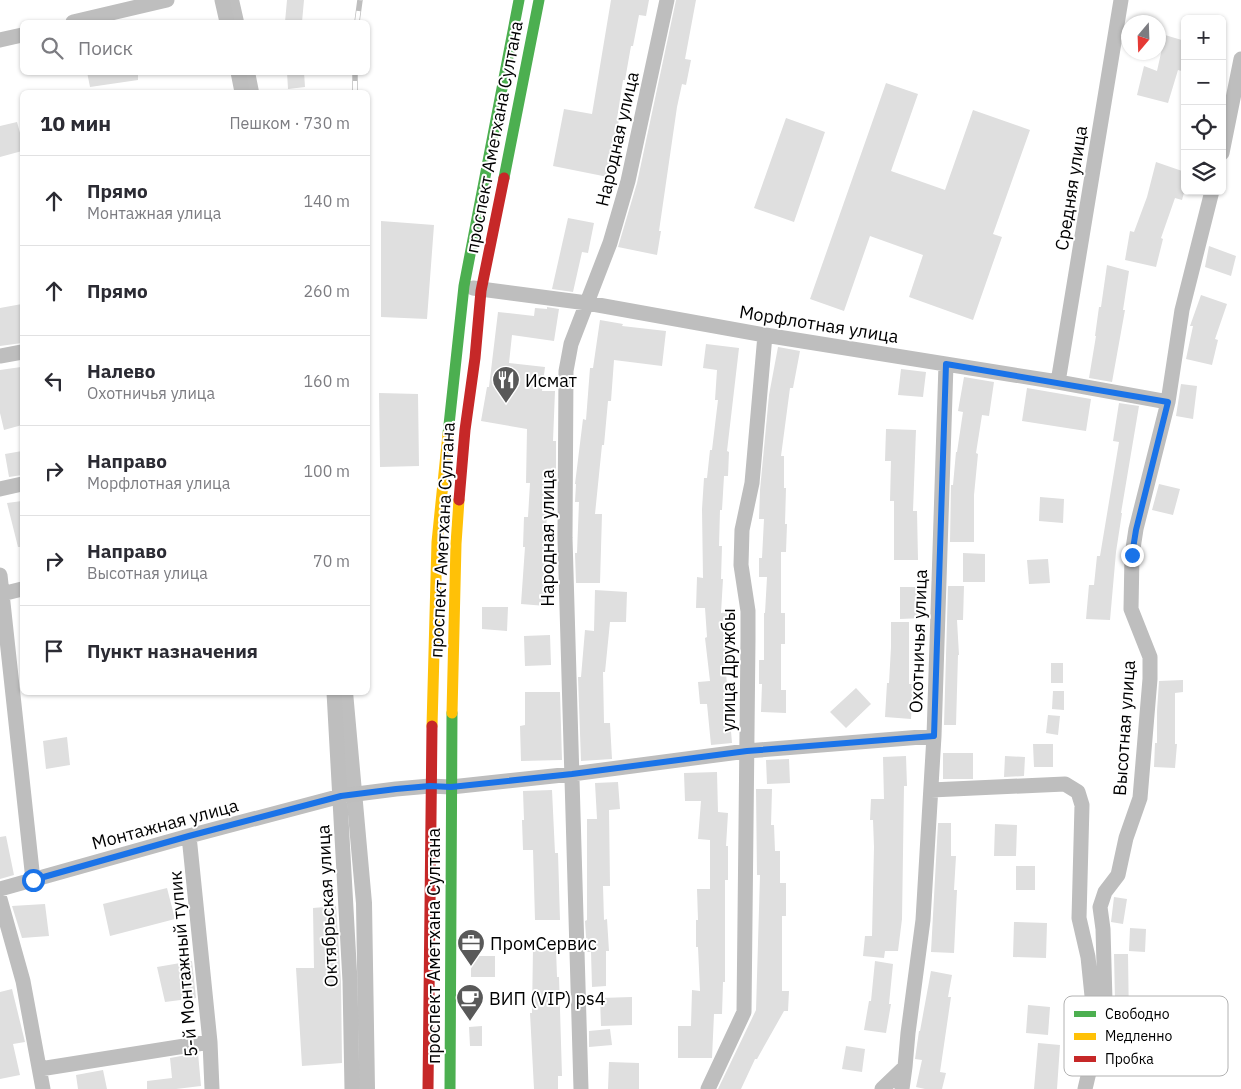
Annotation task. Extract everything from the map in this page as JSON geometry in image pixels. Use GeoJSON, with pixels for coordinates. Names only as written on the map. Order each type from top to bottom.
{"type":"FeatureCollection","features":[{"type":"Feature","properties":{"kind":"main road"},"geometry":{"type":"LineString","coordinates":[[428,1089],[430,786],[437,542],[464,286],[519,0]]}},
{"type":"Feature","properties":{"kind":"main road","name":"проспект Аметхана Султана"},"geometry":{"type":"LineString","coordinates":[[450,1089],[451,787],[456,544],[465,430],[482,291],[539,0]]}},
{"type":"Feature","properties":{"kind":"street"},"geometry":{"type":"LineString","coordinates":[[82,20],[167,0]]}},
{"type":"Feature","properties":{"kind":"street"},"geometry":{"type":"LineString","coordinates":[[222,0],[227,20]]}},
{"type":"Feature","properties":{"kind":"street","name":"Народная улица"},"geometry":{"type":"LineString","coordinates":[[581,1089],[565,538],[566,371],[571,344],[610,243],[628,181],[667,0]]}},
{"type":"Feature","properties":{"kind":"street","name":"Средняя улица"},"geometry":{"type":"LineString","coordinates":[[1058,382],[1121,0]]}},
{"type":"Feature","properties":{"kind":"street"},"geometry":{"type":"LineString","coordinates":[[0,40],[20,35]]}},
{"type":"Feature","properties":{"kind":"street"},"geometry":{"type":"LineString","coordinates":[[1223,150],[1241,59]]}},
{"type":"Feature","properties":{"kind":"street"},"geometry":{"type":"LineString","coordinates":[[239,75],[242,90]]}},
{"type":"Feature","properties":{"kind":"street","name":"Высотная улица"},"geometry":{"type":"LineString","coordinates":[[1105,996],[1103,929],[1100,907],[1105,892],[1118,874],[1126,838],[1140,798],[1150,679],[1150,657],[1131,609],[1132,555],[1136,530],[1168,402],[1182,310],[1211,195]]}},
{"type":"Feature","properties":{"kind":"street","name":"Морфлотная улица"},"geometry":{"type":"LineString","coordinates":[[464,286],[482,291],[587,303],[765,335],[1058,382],[1168,402]]}},
{"type":"Feature","properties":{"kind":"street","name":"улица Дружбы"},"geometry":{"type":"LineString","coordinates":[[708,1089],[744,1012],[748,611],[741,565],[742,530],[752,484],[765,335]]}},
{"type":"Feature","properties":{"kind":"street"},"geometry":{"type":"LineString","coordinates":[[0,356],[20,352]]}},
{"type":"Feature","properties":{"kind":"street","name":"Охотничья улица"},"geometry":{"type":"LineString","coordinates":[[902,1089],[923,920],[931,790],[946,364]]}},
{"type":"Feature","properties":{"kind":"street"},"geometry":{"type":"LineString","coordinates":[[0,489],[20,484]]}},
{"type":"Feature","properties":{"kind":"street"},"geometry":{"type":"LineString","coordinates":[[0,575],[33,880]]}},
{"type":"Feature","properties":{"kind":"street"},"geometry":{"type":"LineString","coordinates":[[2,594],[20,590]]}},
{"type":"Feature","properties":{"kind":"street","name":"Октябрьская улица"},"geometry":{"type":"LineString","coordinates":[[334,695],[347,795],[352,1089]]}},
{"type":"Feature","properties":{"kind":"street","name":"Монтажная улица"},"geometry":{"type":"LineString","coordinates":[[0,889],[189,836],[347,795],[430,786],[451,787],[572,774],[747,751],[934,736]]}},
{"type":"Feature","properties":{"kind":"street","name":"Высотная улица"},"geometry":{"type":"LineString","coordinates":[[931,790],[1065,784],[1078,792],[1082,806],[1079,918],[1088,957],[1092,996]]}},
{"type":"Feature","properties":{"kind":"street","name":"5-й Монтажный тупик"},"geometry":{"type":"LineString","coordinates":[[189,836],[210,1042],[212,1089]]}},
{"type":"Feature","properties":{"kind":"street"},"geometry":{"type":"LineString","coordinates":[[0,899],[23,980],[43,1089]]}},
{"type":"Feature","properties":{"kind":"street"},"geometry":{"type":"LineString","coordinates":[[40,1069],[210,1042]]}},
{"type":"Feature","properties":{"kind":"street"},"geometry":{"type":"LineString","coordinates":[[882,1089],[905,1067]]}},
{"type":"Feature","properties":{"kind":"street","name":"Высотная улица"},"geometry":{"type":"LineString","coordinates":[[1085,1089],[1088,1076]]}},
{"type":"Feature","properties":{"kind":"building"},"geometry":{"type":"Polygon","coordinates":[[[287,0],[304,0],[302,20],[285,20],[287,0]]]}},
{"type":"Feature","properties":{"kind":"building"},"geometry":{"type":"Polygon","coordinates":[[[611,0],[649,0],[646,16],[639,15],[625,80],[623,80],[617,119],[619,120],[608,177],[553,166],[564,109],[592,114],[611,0]]]}},
{"type":"Feature","properties":{"kind":"building"},"geometry":{"type":"Polygon","coordinates":[[[676,0],[696,0],[685,59],[691,60],[686,85],[682,84],[677,107],[657,255],[618,247],[637,183],[676,0]]]}},
{"type":"Feature","properties":{"kind":"building"},"geometry":{"type":"Polygon","coordinates":[[[1166,35],[1181,40],[1181,71],[1178,70],[1168,103],[1137,95],[1144,66],[1157,71],[1159,60],[1166,60],[1166,35]]]}},
{"type":"Feature","properties":{"kind":"building"},"geometry":{"type":"Polygon","coordinates":[[[88,75],[138,75],[138,80],[90,87],[88,75]]]}},
{"type":"Feature","properties":{"kind":"building"},"geometry":{"type":"Polygon","coordinates":[[[287,75],[304,75],[305,87],[288,89],[287,75]]]}},
{"type":"Feature","properties":{"kind":"building"},"geometry":{"type":"Polygon","coordinates":[[[886,83],[918,94],[891,171],[945,190],[973,110],[1030,130],[993,234],[1002,237],[973,320],[909,297],[923,255],[870,236],[844,311],[810,299],[886,83]]]}},
{"type":"Feature","properties":{"kind":"building"},"geometry":{"type":"Polygon","coordinates":[[[786,118],[825,132],[794,222],[754,208],[786,118]]]}},
{"type":"Feature","properties":{"kind":"building"},"geometry":{"type":"Polygon","coordinates":[[[17,122],[20,133],[20,152],[0,157],[0,126],[17,122]]]}},
{"type":"Feature","properties":{"kind":"building"},"geometry":{"type":"Polygon","coordinates":[[[1156,162],[1181,171],[1181,195],[1183,195],[1182,200],[1175,198],[1161,238],[1163,239],[1156,267],[1125,260],[1130,231],[1134,232],[1147,197],[1156,162]]]}},
{"type":"Feature","properties":{"kind":"building"},"geometry":{"type":"Polygon","coordinates":[[[568,218],[594,223],[588,253],[582,252],[573,292],[552,289],[568,218]]]}},
{"type":"Feature","properties":{"kind":"building"},"geometry":{"type":"Polygon","coordinates":[[[381,221],[434,225],[427,319],[381,317],[381,221]]]}},
{"type":"Feature","properties":{"kind":"building"},"geometry":{"type":"Polygon","coordinates":[[[1209,246],[1236,256],[1231,276],[1205,267],[1209,246]]]}},
{"type":"Feature","properties":{"kind":"building"},"geometry":{"type":"Polygon","coordinates":[[[1107,265],[1129,271],[1123,310],[1125,310],[1112,382],[1089,378],[1107,265]]]}},
{"type":"Feature","properties":{"kind":"building"},"geometry":{"type":"Polygon","coordinates":[[[1201,295],[1227,304],[1215,339],[1218,340],[1212,365],[1186,359],[1193,326],[1190,326],[1201,295]]]}},
{"type":"Feature","properties":{"kind":"building"},"geometry":{"type":"Polygon","coordinates":[[[20,304],[20,343],[0,346],[0,308],[20,304]]]}},
{"type":"Feature","properties":{"kind":"building"},"geometry":{"type":"Polygon","coordinates":[[[547,307],[559,309],[554,341],[512,335],[509,363],[545,367],[542,391],[555,391],[553,441],[556,441],[556,484],[553,484],[551,513],[547,513],[545,552],[545,578],[547,578],[546,606],[521,604],[525,547],[523,547],[524,517],[528,517],[530,483],[526,483],[527,429],[481,421],[487,387],[489,387],[498,312],[534,316],[535,308],[547,309],[547,307]]]}},
{"type":"Feature","properties":{"kind":"building"},"geometry":{"type":"Polygon","coordinates":[[[600,320],[623,324],[622,326],[666,331],[662,366],[614,360],[611,401],[608,401],[595,514],[602,514],[600,583],[576,583],[575,553],[577,553],[579,502],[575,502],[575,484],[583,419],[586,420],[590,368],[593,368],[600,320]]]}},
{"type":"Feature","properties":{"kind":"building"},"geometry":{"type":"Polygon","coordinates":[[[706,344],[739,348],[727,451],[729,452],[728,476],[724,476],[722,510],[720,510],[719,546],[722,546],[721,579],[723,579],[721,613],[727,612],[732,673],[726,673],[732,743],[711,745],[707,704],[700,704],[698,682],[710,681],[705,638],[707,637],[705,608],[696,608],[697,577],[703,578],[702,509],[704,478],[707,478],[718,400],[715,400],[717,370],[703,368],[706,344]]]}},
{"type":"Feature","properties":{"kind":"building"},"geometry":{"type":"Polygon","coordinates":[[[778,347],[800,351],[793,388],[790,388],[781,456],[784,456],[784,488],[786,488],[785,524],[787,524],[786,552],[781,552],[781,613],[785,613],[785,644],[781,644],[781,690],[786,690],[786,713],[761,712],[762,684],[759,684],[759,660],[764,660],[764,613],[767,577],[759,577],[759,558],[762,558],[764,519],[759,519],[760,490],[769,395],[778,347]]]}},
{"type":"Feature","properties":{"kind":"building"},"geometry":{"type":"Polygon","coordinates":[[[20,367],[20,426],[4,430],[0,413],[0,370],[20,367]]]}},
{"type":"Feature","properties":{"kind":"building"},"geometry":{"type":"Polygon","coordinates":[[[901,369],[926,372],[923,397],[898,395],[901,369]]]}},
{"type":"Feature","properties":{"kind":"building"},"geometry":{"type":"Polygon","coordinates":[[[964,377],[994,382],[989,416],[982,415],[976,453],[978,454],[974,495],[974,542],[950,542],[951,485],[953,485],[956,452],[963,412],[958,411],[964,377]]]}},
{"type":"Feature","properties":{"kind":"building"},"geometry":{"type":"Polygon","coordinates":[[[1181,384],[1197,386],[1193,419],[1176,416],[1181,384]]]}},
{"type":"Feature","properties":{"kind":"building"},"geometry":{"type":"Polygon","coordinates":[[[1027,388],[1091,399],[1086,431],[1022,421],[1027,388]]]}},
{"type":"Feature","properties":{"kind":"building"},"geometry":{"type":"Polygon","coordinates":[[[379,393],[418,394],[419,466],[380,467],[379,393]]]}},
{"type":"Feature","properties":{"kind":"building"},"geometry":{"type":"Polygon","coordinates":[[[1119,403],[1139,406],[1121,513],[1110,620],[1086,619],[1089,585],[1094,585],[1097,556],[1100,556],[1119,442],[1113,441],[1119,403]]]}},
{"type":"Feature","properties":{"kind":"building"},"geometry":{"type":"Polygon","coordinates":[[[886,429],[916,430],[913,511],[917,511],[918,560],[894,560],[894,501],[890,501],[891,461],[885,461],[886,429]]]}},
{"type":"Feature","properties":{"kind":"building"},"geometry":{"type":"Polygon","coordinates":[[[20,451],[20,475],[9,477],[5,454],[20,451]]]}},
{"type":"Feature","properties":{"kind":"building"},"geometry":{"type":"Polygon","coordinates":[[[1159,484],[1180,489],[1173,515],[1152,510],[1159,484]]]}},
{"type":"Feature","properties":{"kind":"building"},"geometry":{"type":"Polygon","coordinates":[[[1040,497],[1064,499],[1063,523],[1039,521],[1040,497]]]}},
{"type":"Feature","properties":{"kind":"building"},"geometry":{"type":"Polygon","coordinates":[[[20,501],[20,547],[18,547],[7,503],[20,501]]]}},
{"type":"Feature","properties":{"kind":"building"},"geometry":{"type":"Polygon","coordinates":[[[963,553],[985,554],[985,582],[963,582],[963,553]]]}},
{"type":"Feature","properties":{"kind":"building"},"geometry":{"type":"Polygon","coordinates":[[[1048,559],[1050,583],[1029,584],[1027,560],[1048,559]]]}},
{"type":"Feature","properties":{"kind":"building"},"geometry":{"type":"Polygon","coordinates":[[[948,586],[964,586],[963,620],[957,620],[959,655],[956,725],[944,725],[948,586]]]}},
{"type":"Feature","properties":{"kind":"building"},"geometry":{"type":"Polygon","coordinates":[[[900,587],[923,587],[923,618],[900,619],[900,587]]]}},
{"type":"Feature","properties":{"kind":"building"},"geometry":{"type":"Polygon","coordinates":[[[595,590],[627,592],[626,622],[610,622],[605,672],[603,672],[604,723],[610,723],[612,759],[581,761],[578,677],[581,677],[585,630],[594,631],[595,590]]]}},
{"type":"Feature","properties":{"kind":"building"},"geometry":{"type":"Polygon","coordinates":[[[482,607],[508,607],[507,631],[482,629],[482,607]]]}},
{"type":"Feature","properties":{"kind":"building"},"geometry":{"type":"Polygon","coordinates":[[[891,622],[909,622],[909,684],[913,684],[911,719],[885,717],[887,683],[889,683],[891,622]]]}},
{"type":"Feature","properties":{"kind":"building"},"geometry":{"type":"Polygon","coordinates":[[[550,635],[551,665],[525,666],[524,636],[550,635]]]}},
{"type":"Feature","properties":{"kind":"building"},"geometry":{"type":"Polygon","coordinates":[[[1051,663],[1063,663],[1063,683],[1051,683],[1051,663]]]}},
{"type":"Feature","properties":{"kind":"building"},"geometry":{"type":"Polygon","coordinates":[[[1183,680],[1183,692],[1175,693],[1175,744],[1177,744],[1175,768],[1154,767],[1155,743],[1157,743],[1159,681],[1183,680]]]}},
{"type":"Feature","properties":{"kind":"building"},"geometry":{"type":"Polygon","coordinates":[[[856,688],[871,704],[846,728],[830,712],[856,688]]]}},
{"type":"Feature","properties":{"kind":"building"},"geometry":{"type":"Polygon","coordinates":[[[1053,691],[1064,691],[1064,710],[1052,709],[1053,691]]]}},
{"type":"Feature","properties":{"kind":"building"},"geometry":{"type":"Polygon","coordinates":[[[525,692],[560,692],[562,760],[521,761],[520,726],[525,725],[525,692]]]}},
{"type":"Feature","properties":{"kind":"building"},"geometry":{"type":"Polygon","coordinates":[[[1048,715],[1060,716],[1058,735],[1046,733],[1048,715]]]}},
{"type":"Feature","properties":{"kind":"building"},"geometry":{"type":"Polygon","coordinates":[[[67,737],[70,765],[46,769],[43,741],[67,737]]]}},
{"type":"Feature","properties":{"kind":"building"},"geometry":{"type":"Polygon","coordinates":[[[1033,744],[1053,744],[1053,767],[1034,767],[1033,744]]]}},
{"type":"Feature","properties":{"kind":"building"},"geometry":{"type":"Polygon","coordinates":[[[943,753],[973,753],[973,779],[943,779],[943,753]]]}},
{"type":"Feature","properties":{"kind":"building"},"geometry":{"type":"Polygon","coordinates":[[[906,756],[907,786],[904,786],[902,919],[898,951],[885,951],[884,958],[863,956],[865,936],[872,936],[874,847],[873,820],[870,820],[871,799],[884,799],[883,757],[906,756]]]}},
{"type":"Feature","properties":{"kind":"building"},"geometry":{"type":"Polygon","coordinates":[[[1005,756],[1025,757],[1024,776],[1004,777],[1005,756]]]}},
{"type":"Feature","properties":{"kind":"building"},"geometry":{"type":"Polygon","coordinates":[[[789,759],[790,783],[767,784],[766,760],[789,759]]]}},
{"type":"Feature","properties":{"kind":"building"},"geometry":{"type":"Polygon","coordinates":[[[717,772],[718,812],[728,813],[726,846],[728,846],[728,880],[725,880],[725,982],[723,982],[722,1014],[714,1014],[712,1058],[678,1058],[678,1026],[691,1026],[692,990],[700,991],[698,947],[696,947],[696,920],[698,920],[697,889],[710,889],[710,840],[698,839],[701,801],[685,801],[684,773],[717,772]]]}},
{"type":"Feature","properties":{"kind":"building"},"geometry":{"type":"Polygon","coordinates":[[[618,782],[620,809],[609,810],[610,886],[603,886],[604,920],[607,919],[609,951],[606,951],[606,986],[592,987],[591,952],[587,952],[585,921],[587,920],[587,819],[597,819],[595,783],[618,782]]]}},
{"type":"Feature","properties":{"kind":"building"},"geometry":{"type":"Polygon","coordinates":[[[756,789],[772,789],[771,825],[774,825],[775,851],[780,851],[780,883],[786,883],[786,916],[782,916],[782,991],[789,991],[788,1011],[784,1011],[757,1059],[755,1059],[741,1089],[718,1089],[756,1010],[760,875],[757,875],[756,789]]]}},
{"type":"Feature","properties":{"kind":"building"},"geometry":{"type":"Polygon","coordinates":[[[552,790],[555,853],[558,853],[560,920],[535,920],[533,850],[523,850],[523,791],[552,790]]]}},
{"type":"Feature","properties":{"kind":"building"},"geometry":{"type":"Polygon","coordinates":[[[938,823],[951,823],[951,856],[956,856],[954,890],[957,890],[954,953],[931,952],[938,823]]]}},
{"type":"Feature","properties":{"kind":"building"},"geometry":{"type":"Polygon","coordinates":[[[995,824],[1017,825],[1016,856],[994,856],[995,824]]]}},
{"type":"Feature","properties":{"kind":"building"},"geometry":{"type":"Polygon","coordinates":[[[6,836],[14,875],[0,879],[0,837],[6,836]]]}},
{"type":"Feature","properties":{"kind":"building"},"geometry":{"type":"Polygon","coordinates":[[[1016,866],[1035,866],[1035,890],[1016,890],[1016,866]]]}},
{"type":"Feature","properties":{"kind":"building"},"geometry":{"type":"Polygon","coordinates":[[[167,888],[175,919],[110,936],[103,904],[167,888]]]}},
{"type":"Feature","properties":{"kind":"building"},"geometry":{"type":"Polygon","coordinates":[[[1114,897],[1127,899],[1123,924],[1111,922],[1114,897]]]}},
{"type":"Feature","properties":{"kind":"building"},"geometry":{"type":"Polygon","coordinates":[[[45,904],[49,936],[22,938],[12,906],[45,904]]]}},
{"type":"Feature","properties":{"kind":"building"},"geometry":{"type":"Polygon","coordinates":[[[336,906],[341,981],[342,1063],[302,1066],[296,968],[314,968],[313,908],[336,906]]]}},
{"type":"Feature","properties":{"kind":"building"},"geometry":{"type":"Polygon","coordinates":[[[1014,922],[1047,923],[1046,958],[1013,957],[1014,922]]]}},
{"type":"Feature","properties":{"kind":"building"},"geometry":{"type":"Polygon","coordinates":[[[1130,928],[1146,929],[1145,952],[1129,951],[1130,928]]]}},
{"type":"Feature","properties":{"kind":"building"},"geometry":{"type":"Polygon","coordinates":[[[533,948],[556,948],[557,977],[559,977],[562,1076],[558,1076],[558,1089],[534,1089],[530,1013],[532,1013],[533,948]]]}},
{"type":"Feature","properties":{"kind":"building"},"geometry":{"type":"Polygon","coordinates":[[[1114,954],[1128,954],[1129,996],[1115,996],[1114,954]]]}},
{"type":"Feature","properties":{"kind":"building"},"geometry":{"type":"Polygon","coordinates":[[[471,956],[495,956],[495,977],[471,977],[471,956]]]}},
{"type":"Feature","properties":{"kind":"building"},"geometry":{"type":"Polygon","coordinates":[[[192,961],[196,998],[165,1002],[157,967],[192,961]]]}},
{"type":"Feature","properties":{"kind":"building"},"geometry":{"type":"Polygon","coordinates":[[[875,961],[893,964],[889,1004],[891,1004],[886,1033],[864,1030],[869,1001],[871,1001],[875,961]]]}},
{"type":"Feature","properties":{"kind":"building"},"geometry":{"type":"Polygon","coordinates":[[[931,971],[952,975],[948,997],[951,997],[940,1072],[946,1073],[942,1089],[916,1087],[922,1060],[915,1059],[931,971]]]}},
{"type":"Feature","properties":{"kind":"building"},"geometry":{"type":"Polygon","coordinates":[[[12,989],[25,1042],[13,1044],[20,1075],[0,1079],[0,992],[12,989]]]}},
{"type":"Feature","properties":{"kind":"building"},"geometry":{"type":"Polygon","coordinates":[[[632,997],[632,1025],[601,1026],[600,998],[632,997]]]}},
{"type":"Feature","properties":{"kind":"building"},"geometry":{"type":"Polygon","coordinates":[[[1028,1005],[1050,1007],[1048,1035],[1026,1033],[1028,1005]]]}},
{"type":"Feature","properties":{"kind":"building"},"geometry":{"type":"Polygon","coordinates":[[[482,1026],[482,1046],[470,1046],[469,1027],[482,1026]]]}},
{"type":"Feature","properties":{"kind":"building"},"geometry":{"type":"Polygon","coordinates":[[[610,1029],[612,1045],[589,1047],[589,1031],[610,1029]]]}},
{"type":"Feature","properties":{"kind":"building"},"geometry":{"type":"Polygon","coordinates":[[[1038,1043],[1060,1045],[1057,1089],[1034,1089],[1038,1043]]]}},
{"type":"Feature","properties":{"kind":"building"},"geometry":{"type":"Polygon","coordinates":[[[846,1046],[865,1049],[862,1072],[842,1069],[846,1046]]]}},
{"type":"Feature","properties":{"kind":"building"},"geometry":{"type":"Polygon","coordinates":[[[198,1053],[201,1086],[176,1089],[147,1089],[147,1081],[172,1078],[170,1058],[198,1053]]]}},
{"type":"Feature","properties":{"kind":"building"},"geometry":{"type":"Polygon","coordinates":[[[609,1062],[639,1063],[639,1089],[608,1089],[609,1062]]]}},
{"type":"Feature","properties":{"kind":"building"},"geometry":{"type":"Polygon","coordinates":[[[103,1070],[107,1089],[78,1089],[76,1075],[103,1070]]]}},
{"type":"Feature","properties":{"kind":"waterway"},"geometry":{"type":"LineString","coordinates":[[231,0],[236,20]]}},
{"type":"Feature","properties":{"kind":"waterway"},"geometry":{"type":"LineString","coordinates":[[248,75],[251,90]]}},
{"type":"Feature","properties":{"kind":"waterway"},"geometry":{"type":"LineString","coordinates":[[345,695],[364,903],[367,1089]]}},
{"type":"Feature","properties":{"kind":"railway"},"geometry":{"type":"LineString","coordinates":[[357,20],[360,0]]}},
{"type":"Feature","properties":{"kind":"railway"},"geometry":{"type":"LineString","coordinates":[[355,75],[355,90]]}},
{"type":"Feature","properties":{"kind":"traffic: fast"},"geometry":{"type":"LineString","coordinates":[[448,434],[464,286],[519,0]]}},
{"type":"Feature","properties":{"kind":"traffic: fast"},"geometry":{"type":"LineString","coordinates":[[504,178],[539,0]]}},
{"type":"Feature","properties":{"kind":"traffic: fast"},"geometry":{"type":"LineString","coordinates":[[450,1089],[452,713]]}},
{"type":"Feature","properties":{"kind":"traffic: slow"},"geometry":{"type":"LineString","coordinates":[[432,726],[437,542],[448,434]]}},
{"type":"Feature","properties":{"kind":"traffic: slow"},"geometry":{"type":"LineString","coordinates":[[452,713],[456,544],[459,500]]}},
{"type":"Feature","properties":{"kind":"traffic: jam"},"geometry":{"type":"LineString","coordinates":[[459,500],[481,291],[504,178]]}},
{"type":"Feature","properties":{"kind":"traffic: jam"},"geometry":{"type":"LineString","coordinates":[[428,1089],[432,726]]}},
{"type":"Feature","properties":{"kind":"place","name":"Исмат"},"geometry":{"type":"Point","coordinates":[506,404]}},
{"type":"Feature","properties":{"kind":"place","name":"ПромСервис"},"geometry":{"type":"Point","coordinates":[471,967]}},
{"type":"Feature","properties":{"kind":"place","name":"ВИП (VIP) ps4"},"geometry":{"type":"Point","coordinates":[470,1022]}},
{"type":"Feature","properties":{"kind":"route"},"geometry":{"type":"LineString","coordinates":[[33,880],[341,796],[396,789],[430,786],[451,787],[572,774],[747,751],[934,736],[946,364],[1168,402],[1136,530],[1132,555]]}}]}
